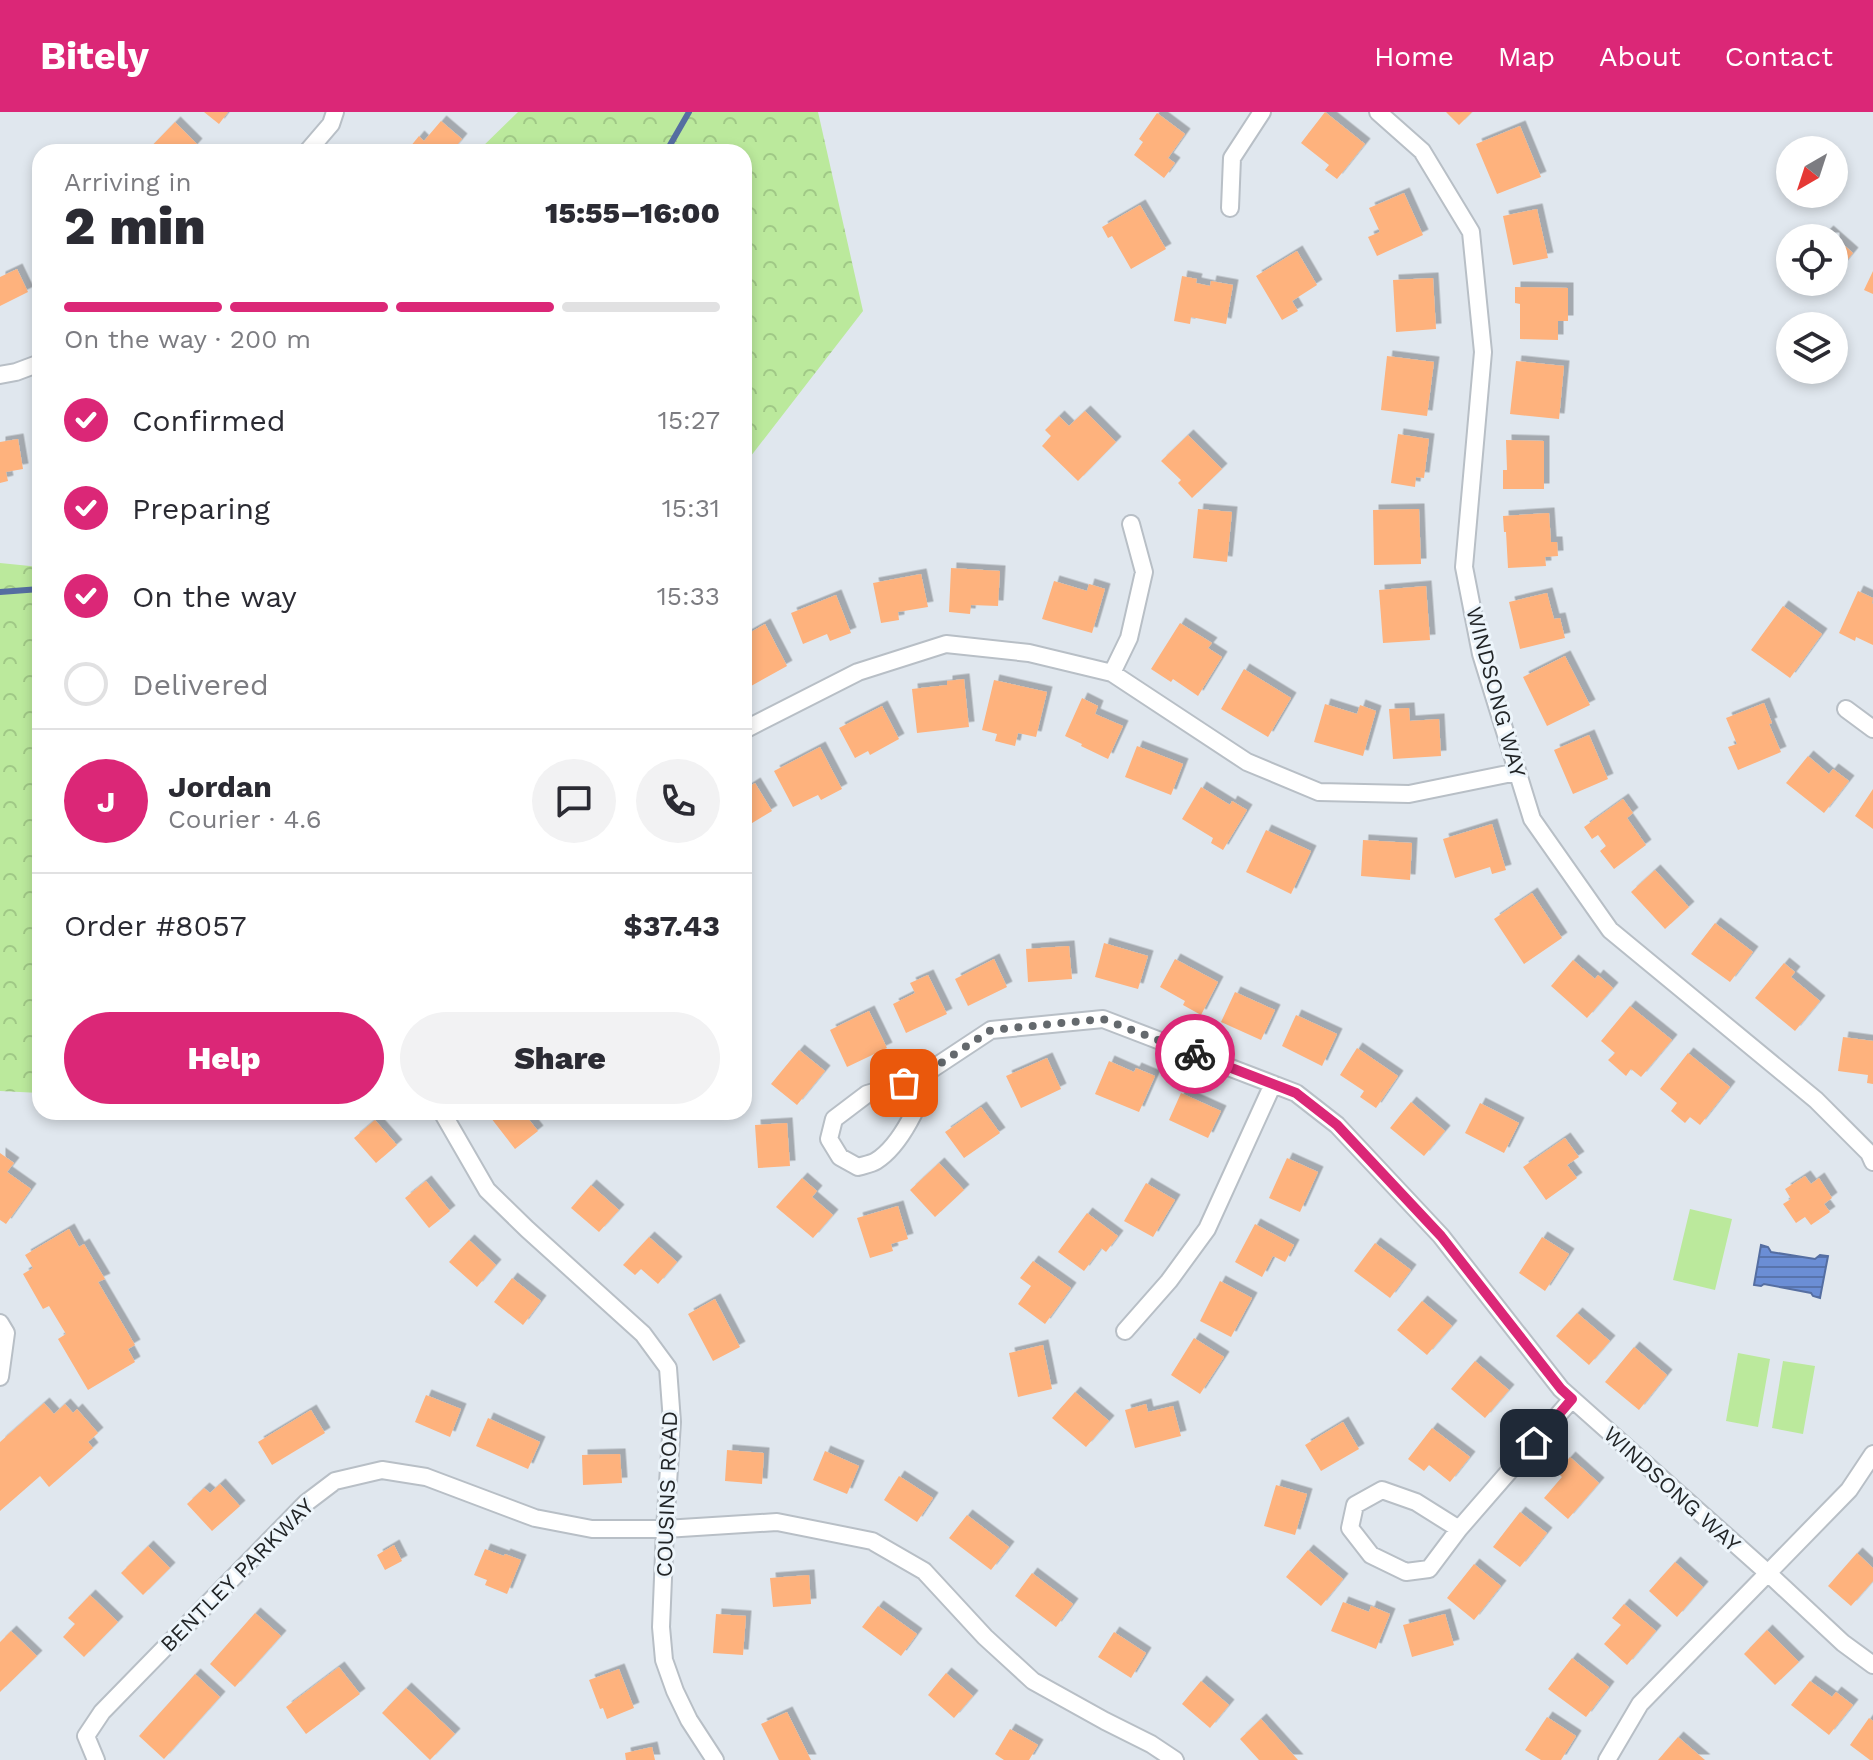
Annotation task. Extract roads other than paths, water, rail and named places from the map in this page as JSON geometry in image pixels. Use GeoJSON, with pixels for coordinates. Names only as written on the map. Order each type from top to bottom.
{"type":"FeatureCollection","features":[{"type":"Feature","properties":{"kind":"street"},"geometry":{"type":"LineString","coordinates":[[314,144],[331,124],[335,112]]}},
{"type":"Feature","properties":{"kind":"street"},"geometry":{"type":"LineString","coordinates":[[1230,208],[1232,158],[1262,112]]}},
{"type":"Feature","properties":{"kind":"street","name":"WINDSONG WAY"},"geometry":{"type":"LineString","coordinates":[[1378,112],[1422,151],[1471,232],[1483,352],[1464,567],[1481,654],[1532,819],[1610,930],[1816,1100],[1872,1155]]}},
{"type":"Feature","properties":{"kind":"street"},"geometry":{"type":"LineString","coordinates":[[0,375],[32,366]]}},
{"type":"Feature","properties":{"kind":"street"},"geometry":{"type":"LineString","coordinates":[[1112,673],[1129,638],[1144,572],[1131,524]]}},
{"type":"Feature","properties":{"kind":"street"},"geometry":{"type":"LineString","coordinates":[[752,726],[858,672],[946,644],[1029,653],[1112,673],[1247,762],[1319,792],[1409,794],[1517,772]]}},
{"type":"Feature","properties":{"kind":"street"},"geometry":{"type":"LineString","coordinates":[[1846,709],[1873,729]]}},
{"type":"Feature","properties":{"kind":"street","name":"WINDSONG WAY"},"geometry":{"type":"LineString","coordinates":[[926,1073],[925,1088],[917,1107],[884,1155],[873,1163],[858,1167],[840,1157],[829,1139],[834,1119],[867,1094],[926,1073],[991,1030],[1103,1019],[1296,1093],[1337,1125],[1441,1236],[1561,1389],[1843,1643],[1873,1665]]}},
{"type":"Feature","properties":{"kind":"street"},"geometry":{"type":"LineString","coordinates":[[1125,1331],[1169,1281],[1207,1229],[1273,1084]]}},
{"type":"Feature","properties":{"kind":"street","name":"COUSINS ROAD"},"geometry":{"type":"LineString","coordinates":[[447,1120],[487,1190],[643,1334],[668,1368],[672,1422],[661,1627],[664,1660],[679,1701],[715,1760]]}},
{"type":"Feature","properties":{"kind":"street"},"geometry":{"type":"LineString","coordinates":[[0,1323],[6,1333],[0,1377]]}},
{"type":"Feature","properties":{"kind":"street"},"geometry":{"type":"LineString","coordinates":[[1459,1529],[1416,1502],[1382,1490],[1355,1505],[1350,1528],[1371,1555],[1406,1572],[1429,1569],[1459,1529],[1572,1399]]}},
{"type":"Feature","properties":{"kind":"street"},"geometry":{"type":"LineString","coordinates":[[1607,1760],[1640,1704],[1849,1490],[1873,1454]]}},
{"type":"Feature","properties":{"kind":"street","name":"BENTLEY PARKWAY"},"geometry":{"type":"LineString","coordinates":[[96,1760],[86,1736],[102,1712],[306,1503],[335,1481],[382,1470],[426,1477],[535,1518],[592,1529],[665,1529],[777,1522],[872,1541],[924,1571],[985,1637],[1033,1681],[1175,1760]]}},
{"type":"Feature","properties":{"kind":"water"},"geometry":{"type":"Polygon","coordinates":[[[1761,1245],[1771,1252],[1815,1259],[1820,1255],[1828,1256],[1820,1298],[1811,1293],[1754,1285],[1761,1245]]]}},
{"type":"Feature","properties":{"kind":"waterway"},"geometry":{"type":"LineString","coordinates":[[671,144],[689,112]]}},
{"type":"Feature","properties":{"kind":"waterway"},"geometry":{"type":"LineString","coordinates":[[0,592],[32,590]]}}]}
